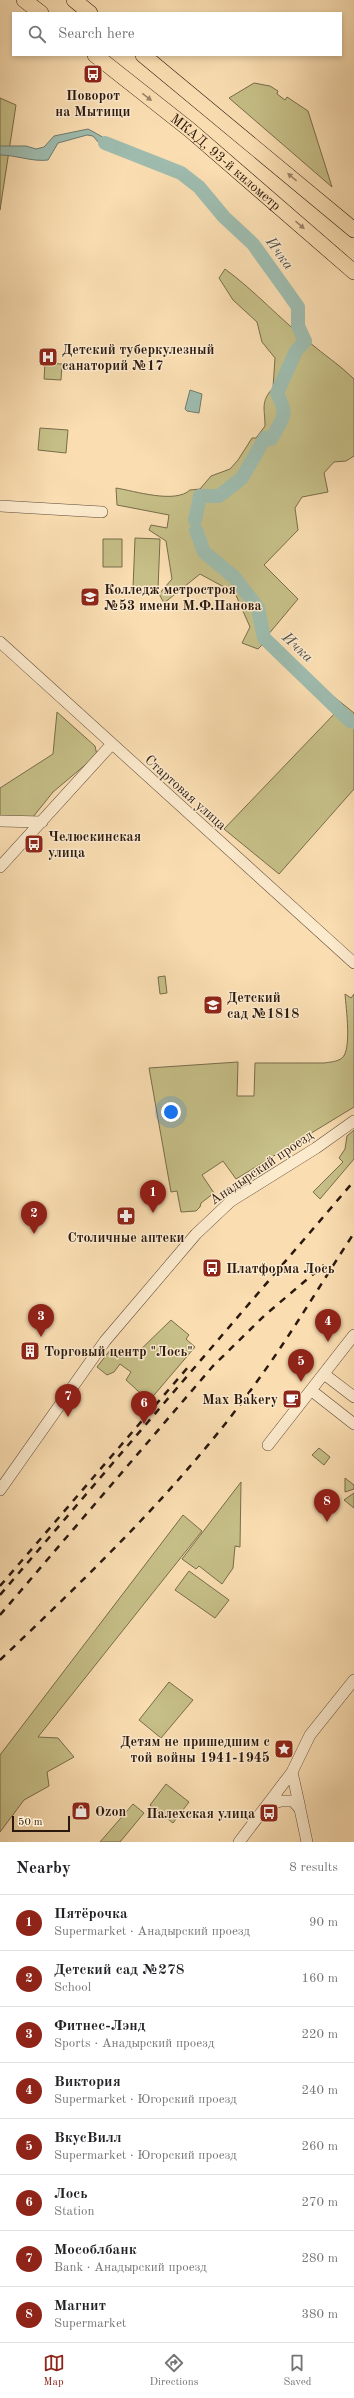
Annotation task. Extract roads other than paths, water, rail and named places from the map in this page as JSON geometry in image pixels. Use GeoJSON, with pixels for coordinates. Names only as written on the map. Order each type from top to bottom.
{"type":"FeatureCollection","features":[{"type":"Feature","properties":{"kind":"highway"},"geometry":{"type":"LineString","coordinates":[[24,0],[40,12]]}},
{"type":"Feature","properties":{"kind":"highway"},"geometry":{"type":"LineString","coordinates":[[74,0],[89,12]]}},
{"type":"Feature","properties":{"kind":"highway","name":"МКАД, 93-й километр"},"geometry":{"type":"LineString","coordinates":[[96,56],[190,130],[354,272]]}},
{"type":"Feature","properties":{"kind":"highway"},"geometry":{"type":"LineString","coordinates":[[144,56],[354,230]]}},
{"type":"Feature","properties":{"kind":"street"},"geometry":{"type":"LineString","coordinates":[[0,506],[102,512]]}},
{"type":"Feature","properties":{"kind":"street","name":"Стартовая улица"},"geometry":{"type":"LineString","coordinates":[[0,642],[354,963]]}},
{"type":"Feature","properties":{"kind":"street"},"geometry":{"type":"LineString","coordinates":[[0,867],[112,745]]}},
{"type":"Feature","properties":{"kind":"street"},"geometry":{"type":"LineString","coordinates":[[0,821],[42,822]]}},
{"type":"Feature","properties":{"kind":"street","name":"Анадырский проезд"},"geometry":{"type":"LineString","coordinates":[[0,1490],[111,1333],[196,1234],[231,1201],[316,1148],[354,1121]]}},
{"type":"Feature","properties":{"kind":"street"},"geometry":{"type":"LineString","coordinates":[[268,1445],[312,1391],[354,1335]]}},
{"type":"Feature","properties":{"kind":"street"},"geometry":{"type":"LineString","coordinates":[[324,1374],[354,1397]]}},
{"type":"Feature","properties":{"kind":"street"},"geometry":{"type":"LineString","coordinates":[[312,1391],[354,1424]]}},
{"type":"Feature","properties":{"kind":"street"},"geometry":{"type":"LineString","coordinates":[[239,1842],[292,1772],[310,1735],[354,1680]]}},
{"type":"Feature","properties":{"kind":"street"},"geometry":{"type":"LineString","coordinates":[[292,1772],[307,1842]]}},
{"type":"Feature","properties":{"kind":"street"},"geometry":{"type":"LineString","coordinates":[[267,1805],[282,1801],[293,1802],[300,1809]]}},
{"type":"Feature","properties":{"kind":"waterway","name":"Ичка"},"geometry":{"type":"LineString","coordinates":[[105,143],[181,173],[199,187],[224,217],[253,244],[298,307],[298,326],[305,341],[296,351],[277,393],[283,407],[283,417],[271,439],[265,438],[242,478],[219,496],[200,496],[195,520]]}},
{"type":"Feature","properties":{"kind":"waterway","name":"Ичка"},"geometry":{"type":"LineString","coordinates":[[196,530],[204,552],[234,577],[258,608],[264,638],[350,721],[354,722]]}},
{"type":"Feature","properties":{"kind":"railway"},"geometry":{"type":"LineString","coordinates":[[0,1595],[354,1181]]}},
{"type":"Feature","properties":{"kind":"railway"},"geometry":{"type":"LineString","coordinates":[[0,1660],[67,1596],[132,1530],[225,1424],[253,1387],[292,1330],[354,1233]]}},
{"type":"Feature","properties":{"kind":"railway"},"geometry":{"type":"LineString","coordinates":[[0,1615],[213,1366],[265,1315],[324,1265]]}},
{"type":"Feature","properties":{"kind":"railway"},"geometry":{"type":"LineString","coordinates":[[0,1586],[189,1366]]}},
{"type":"Feature","properties":{"kind":"place","name":"Поворот на Мытищи"},"geometry":{"type":"Point","coordinates":[93,74]}},
{"type":"Feature","properties":{"kind":"place","name":"Детский туберкулезный санаторий №17"},"geometry":{"type":"Point","coordinates":[48,357]}},
{"type":"Feature","properties":{"kind":"place","name":"Колледж метростроя №53 имени М.Ф.Панова"},"geometry":{"type":"Point","coordinates":[90,597]}},
{"type":"Feature","properties":{"kind":"place","name":"Челюскинская улица"},"geometry":{"type":"Point","coordinates":[34,844]}},
{"type":"Feature","properties":{"kind":"place","name":"Детский сад №1818"},"geometry":{"type":"Point","coordinates":[213,1005]}},
{"type":"Feature","properties":{"kind":"place","name":"Пятёрочка"},"geometry":{"type":"Point","coordinates":[153,1213]}},
{"type":"Feature","properties":{"kind":"place","name":"Столичные аптеки"},"geometry":{"type":"Point","coordinates":[126,1216]}},
{"type":"Feature","properties":{"kind":"place","name":"Детский сад №278"},"geometry":{"type":"Point","coordinates":[34,1234]}},
{"type":"Feature","properties":{"kind":"place","name":"Платформа Лось"},"geometry":{"type":"Point","coordinates":[212,1268]}},
{"type":"Feature","properties":{"kind":"place","name":"Фитнес-Лэнд"},"geometry":{"type":"Point","coordinates":[41,1337]}},
{"type":"Feature","properties":{"kind":"place","name":"Виктория"},"geometry":{"type":"Point","coordinates":[328,1342]}},
{"type":"Feature","properties":{"kind":"place","name":"Торговый центр \"Лось\""},"geometry":{"type":"Point","coordinates":[30,1351]}},
{"type":"Feature","properties":{"kind":"place","name":"ВкусВилл"},"geometry":{"type":"Point","coordinates":[301,1382]}},
{"type":"Feature","properties":{"kind":"place","name":"Max Bakery"},"geometry":{"type":"Point","coordinates":[292,1399]}},
{"type":"Feature","properties":{"kind":"place","name":"Мособлбанк"},"geometry":{"type":"Point","coordinates":[68,1417]}},
{"type":"Feature","properties":{"kind":"place","name":"Лось"},"geometry":{"type":"Point","coordinates":[144,1424]}},
{"type":"Feature","properties":{"kind":"place","name":"Магнит"},"geometry":{"type":"Point","coordinates":[327,1522]}},
{"type":"Feature","properties":{"kind":"place","name":"Детям не пришедшим с той войны 1941-1945"},"geometry":{"type":"Point","coordinates":[284,1749]}},
{"type":"Feature","properties":{"kind":"place","name":"Ozon"},"geometry":{"type":"Point","coordinates":[81,1811]}},
{"type":"Feature","properties":{"kind":"place","name":"Палехская улица"},"geometry":{"type":"Point","coordinates":[269,1813]}}]}
